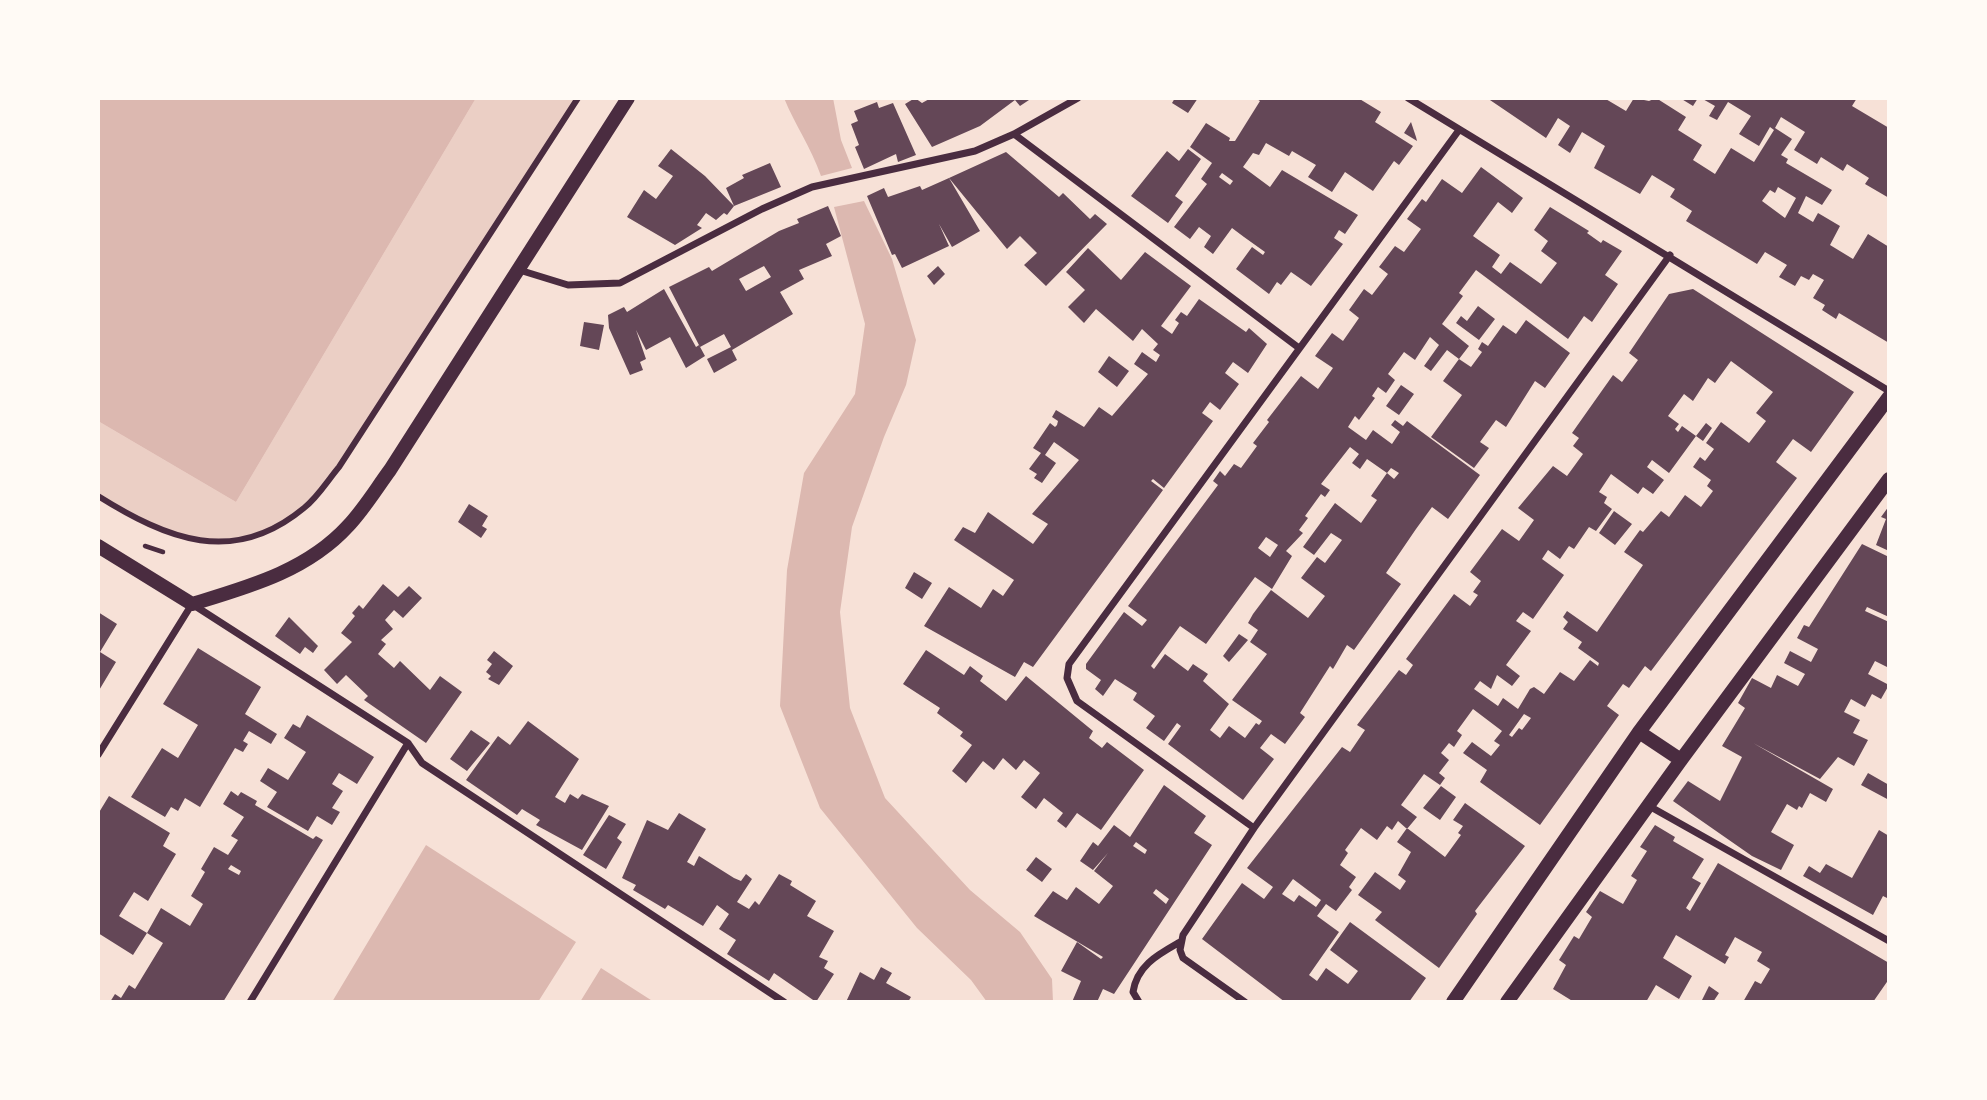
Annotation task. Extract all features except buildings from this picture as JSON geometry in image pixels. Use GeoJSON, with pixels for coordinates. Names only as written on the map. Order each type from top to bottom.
{"type":"FeatureCollection","features":[{"type":"Feature","properties":{"kind":"main road"},"geometry":{"type":"LineString","coordinates":[[98,547],[192,604],[292,569],[324,549],[348,526],[390,470],[516,269],[628,98]]}},
{"type":"Feature","properties":{"kind":"main road"},"geometry":{"type":"LineString","coordinates":[[1453,1002],[1639,732],[1889,397]]}},
{"type":"Feature","properties":{"kind":"main road"},"geometry":{"type":"LineString","coordinates":[[1507,1002],[1681,760],[1889,479]]}},
{"type":"Feature","properties":{"kind":"main road"},"geometry":{"type":"LineString","coordinates":[[1639,732],[1681,760]]}},
{"type":"Feature","properties":{"kind":"street"},"geometry":{"type":"LineString","coordinates":[[98,496],[156,530],[211,542],[242,538],[275,528],[306,507],[339,467],[579,98]]}},
{"type":"Feature","properties":{"kind":"street"},"geometry":{"type":"LineString","coordinates":[[516,269],[568,285],[620,284],[762,209],[812,187],[975,151],[1014,134],[1078,98]]}},
{"type":"Feature","properties":{"kind":"street"},"geometry":{"type":"LineString","coordinates":[[1408,98],[1670,255],[1889,391]]}},
{"type":"Feature","properties":{"kind":"street"},"geometry":{"type":"LineString","coordinates":[[1254,828],[1077,701],[1067,678],[1073,655],[1459,130]]}},
{"type":"Feature","properties":{"kind":"street"},"geometry":{"type":"LineString","coordinates":[[1014,134],[1299,348]]}},
{"type":"Feature","properties":{"kind":"street"},"geometry":{"type":"LineString","coordinates":[[1139,1002],[1133,992],[1140,973],[1150,959],[1180,946],[1254,828],[1670,255]]}},
{"type":"Feature","properties":{"kind":"street"},"geometry":{"type":"LineString","coordinates":[[98,755],[192,604],[408,743],[422,763],[784,1002]]}},
{"type":"Feature","properties":{"kind":"street"},"geometry":{"type":"LineString","coordinates":[[250,1002],[408,743]]}},
{"type":"Feature","properties":{"kind":"street"},"geometry":{"type":"LineString","coordinates":[[1648,806],[1889,941]]}},
{"type":"Feature","properties":{"kind":"street"},"geometry":{"type":"LineString","coordinates":[[1180,946],[1190,963],[1245,1002]]}},
{"type":"Feature","properties":{"kind":"shaded area"},"geometry":{"type":"Polygon","coordinates":[[[98,98],[476,98],[236,502],[98,421],[98,98]]]}},
{"type":"Feature","properties":{"kind":"shaded area"},"geometry":{"type":"Polygon","coordinates":[[[476,98],[580,98],[339,467],[310,504],[278,526],[252,537],[226,541],[200,540],[175,534],[149,524],[98,496],[98,421],[236,502],[476,98]]]}},
{"type":"Feature","properties":{"kind":"shaded area"},"geometry":{"type":"Polygon","coordinates":[[[784,98],[833,98],[841,140],[852,168],[821,176],[784,98]]]}},
{"type":"Feature","properties":{"kind":"shaded area"},"geometry":{"type":"Polygon","coordinates":[[[864,201],[892,259],[916,340],[906,385],[852,527],[840,612],[850,708],[885,798],[970,890],[1020,932],[1052,979],[1053,1002],[987,1002],[971,980],[917,928],[820,808],[780,706],[787,570],[804,473],[855,394],[865,324],[834,207],[864,201]]]}},
{"type":"Feature","properties":{"kind":"shaded area"},"geometry":{"type":"Polygon","coordinates":[[[426,845],[576,942],[538,1002],[332,1002],[426,845]]]}},
{"type":"Feature","properties":{"kind":"shaded area"},"geometry":{"type":"Polygon","coordinates":[[[601,968],[654,1002],[580,1002],[601,968]]]}}]}
